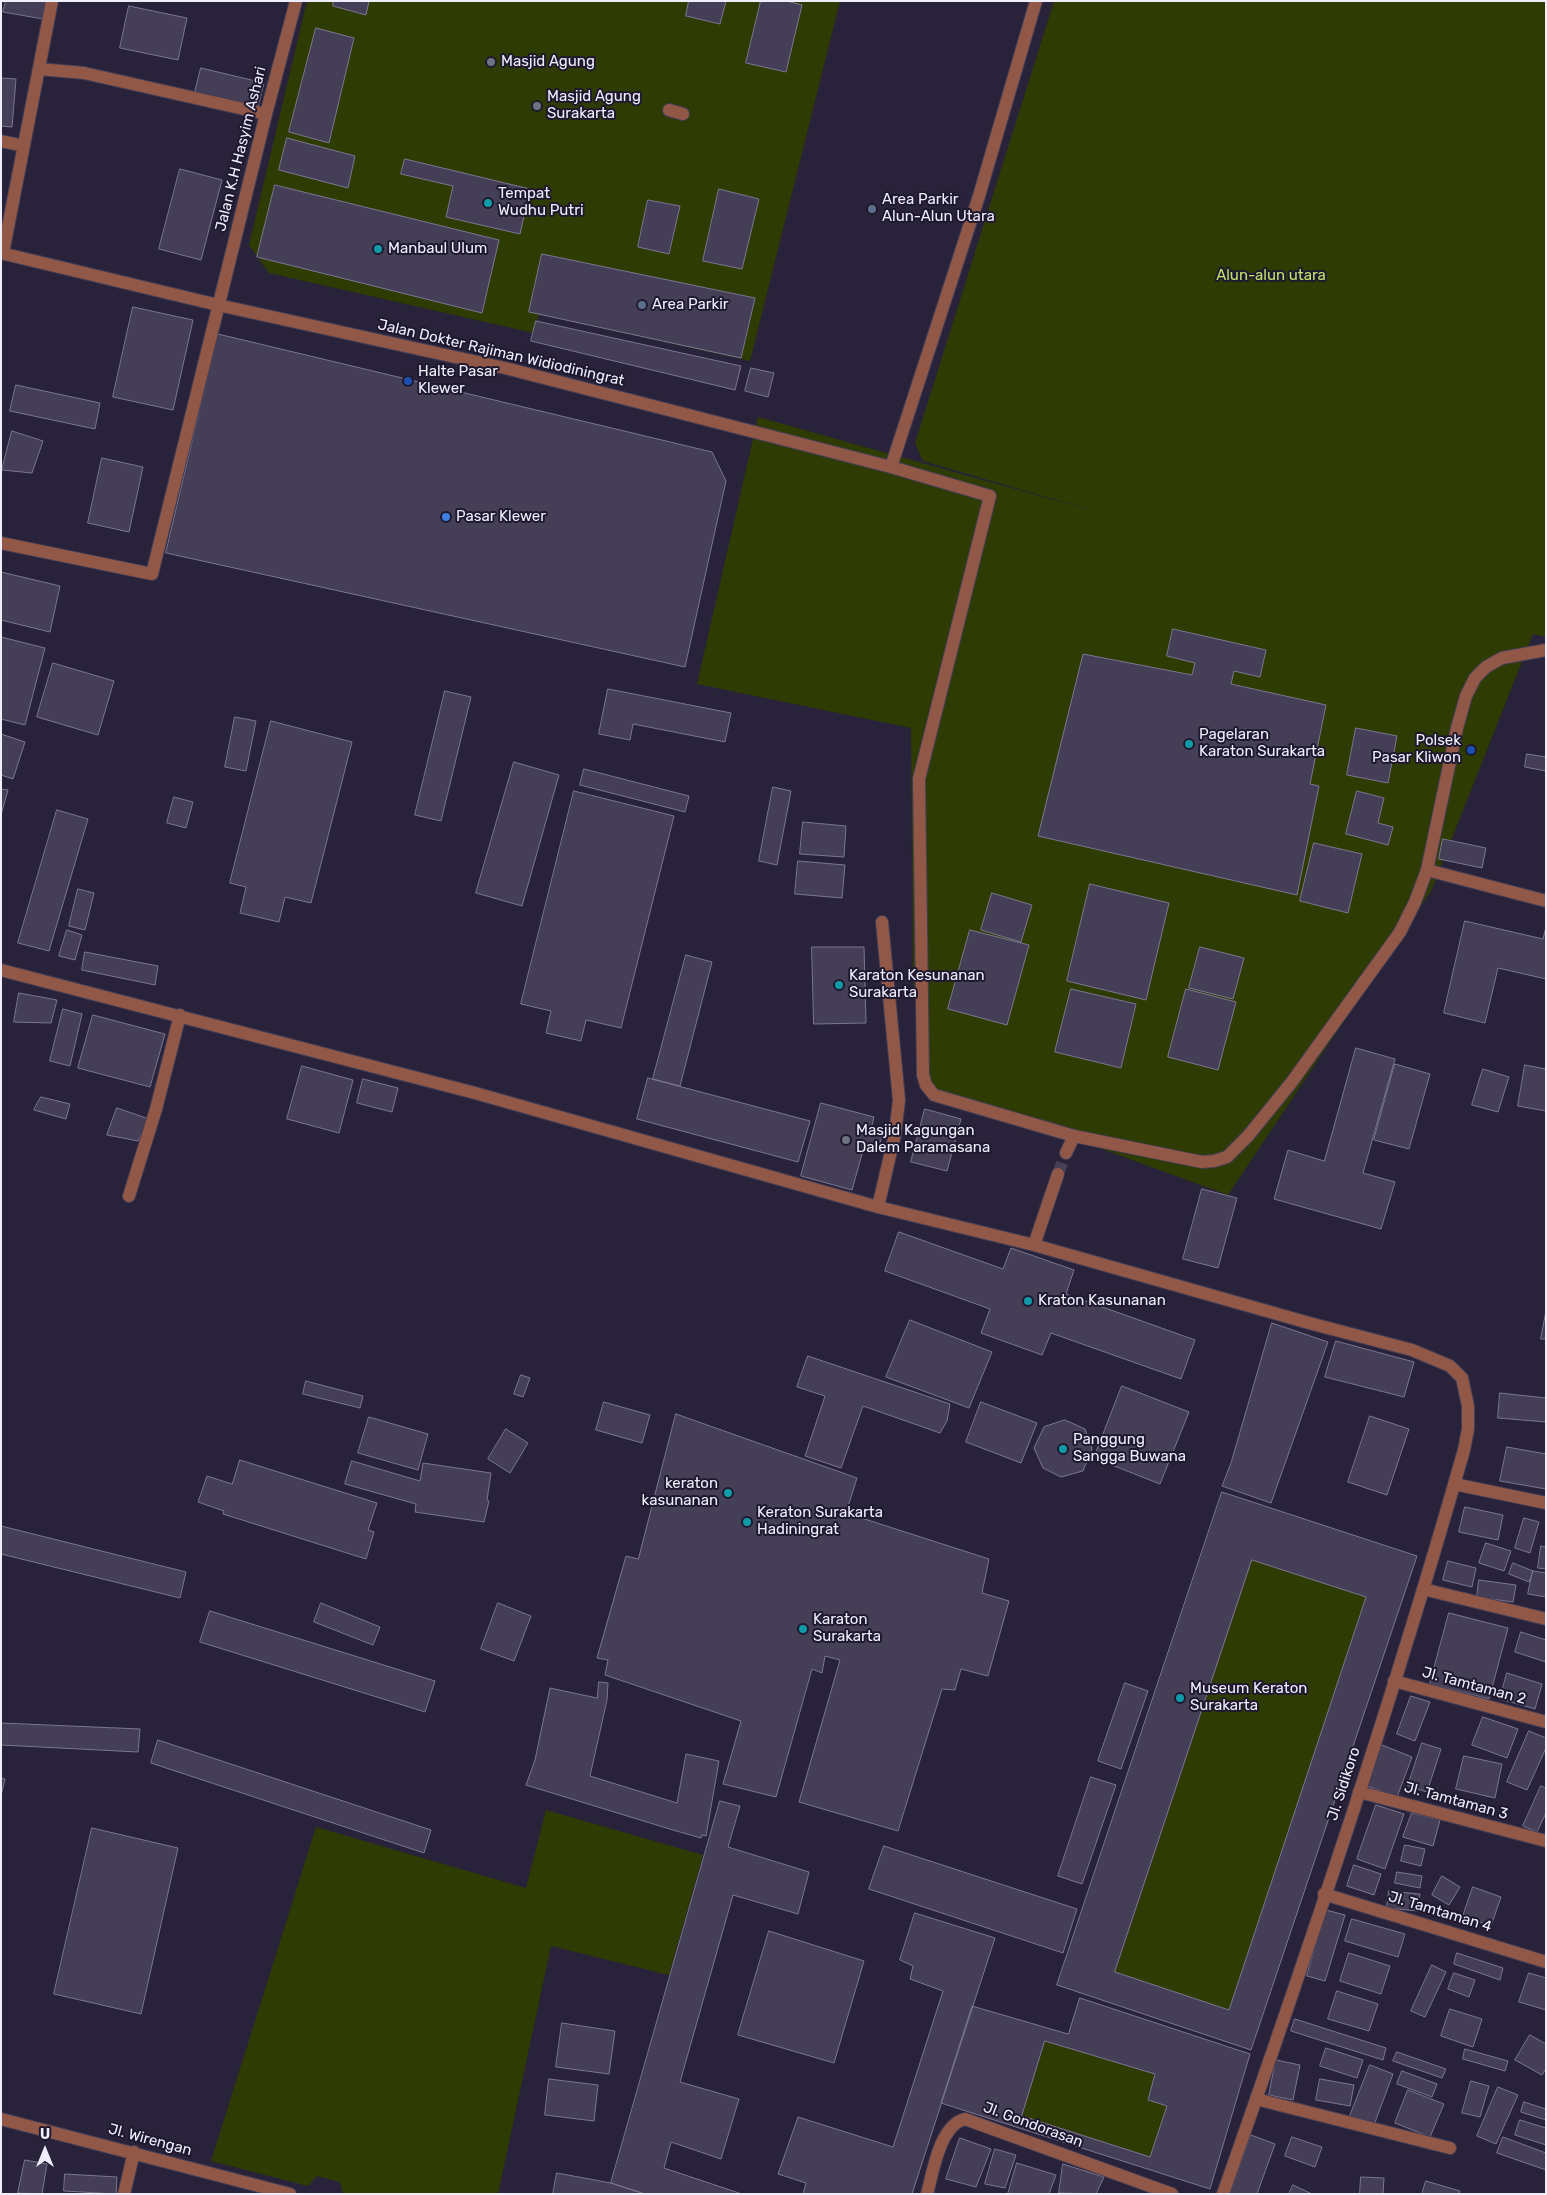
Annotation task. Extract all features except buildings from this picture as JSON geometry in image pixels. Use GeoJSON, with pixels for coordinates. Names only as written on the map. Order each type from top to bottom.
{"type":"FeatureCollection","features":[{"type":"Feature","properties":{"kind":"street"},"geometry":{"type":"LineString","coordinates":[[2,253],[52,1]]}},
{"type":"Feature","properties":{"kind":"street","name":"Jalan K.H Hasyim Ashari"},"geometry":{"type":"LineString","coordinates":[[1,544],[152,574],[266,114],[296,1]]}},
{"type":"Feature","properties":{"kind":"street"},"geometry":{"type":"LineString","coordinates":[[891,467],[979,196],[1036,1]]}},
{"type":"Feature","properties":{"kind":"street"},"geometry":{"type":"LineString","coordinates":[[39,69],[84,73],[266,114]]}},
{"type":"Feature","properties":{"kind":"street"},"geometry":{"type":"LineString","coordinates":[[669,110],[683,114]]}},
{"type":"Feature","properties":{"kind":"street"},"geometry":{"type":"LineString","coordinates":[[1,141],[24,146]]}},
{"type":"Feature","properties":{"kind":"street","name":"Jalan Dokter Rajiman Widiodiningrat"},"geometry":{"type":"LineString","coordinates":[[2,253],[218,305],[505,368],[891,467],[990,496],[919,779],[923,1075],[929,1090],[938,1097],[1074,1136]]}},
{"type":"Feature","properties":{"kind":"street"},"geometry":{"type":"LineString","coordinates":[[1066,1153],[1074,1136],[1202,1162],[1214,1161],[1235,1151],[1291,1083],[1400,932],[1415,902],[1427,870],[1457,728],[1466,696],[1475,678],[1486,667],[1502,658],[1546,650]]}},
{"type":"Feature","properties":{"kind":"street"},"geometry":{"type":"LineString","coordinates":[[1427,870],[1546,901]]}},
{"type":"Feature","properties":{"kind":"street"},"geometry":{"type":"LineString","coordinates":[[878,1207],[895,1134],[899,1100],[882,922]]}},
{"type":"Feature","properties":{"kind":"street"},"geometry":{"type":"LineString","coordinates":[[1,970],[475,1093],[878,1207],[1034,1245],[1058,1174]]}},
{"type":"Feature","properties":{"kind":"street"},"geometry":{"type":"LineString","coordinates":[[129,1196],[156,1109],[180,1015]]}},
{"type":"Feature","properties":{"kind":"street","name":"Jl. Sidikoro"},"geometry":{"type":"LineString","coordinates":[[1034,1245],[1412,1350],[1450,1366],[1462,1378],[1468,1406],[1468,1429],[1423,1589],[1359,1792],[1223,2194]]}},
{"type":"Feature","properties":{"kind":"street"},"geometry":{"type":"LineString","coordinates":[[1454,1484],[1546,1504]]}},
{"type":"Feature","properties":{"kind":"street"},"geometry":{"type":"LineString","coordinates":[[1423,1589],[1546,1619]]}},
{"type":"Feature","properties":{"kind":"street","name":"Jl. Tamtaman 2"},"geometry":{"type":"LineString","coordinates":[[1394,1681],[1546,1722]]}},
{"type":"Feature","properties":{"kind":"street","name":"Jl. Tamtaman 3"},"geometry":{"type":"LineString","coordinates":[[1359,1792],[1546,1841]]}},
{"type":"Feature","properties":{"kind":"street","name":"Jl. Tamtaman 4"},"geometry":{"type":"LineString","coordinates":[[1324,1894],[1546,1962]]}},
{"type":"Feature","properties":{"kind":"street"},"geometry":{"type":"LineString","coordinates":[[1256,2099],[1450,2148]]}},
{"type":"Feature","properties":{"kind":"street","name":"Jl. Wirengan"},"geometry":{"type":"LineString","coordinates":[[1,2119],[134,2152],[260,2190],[290,2194]]}},
{"type":"Feature","properties":{"kind":"street","name":"Jl. Gondorasan"},"geometry":{"type":"LineString","coordinates":[[927,2194],[938,2154],[947,2132],[954,2124],[966,2120],[1172,2194]]}},
{"type":"Feature","properties":{"kind":"street"},"geometry":{"type":"LineString","coordinates":[[124,2194],[134,2152]]}},
{"type":"Feature","properties":{"kind":"green space"},"geometry":{"type":"Polygon","coordinates":[[[307,1],[840,1],[750,361],[539,314],[534,333],[269,273],[249,245],[307,1]]]}},
{"type":"Feature","properties":{"kind":"green space","name":"Alun-alun utara"},"geometry":{"type":"Polygon","coordinates":[[[1054,1],[1546,1],[1546,637],[1533,634],[1431,891],[1228,1195],[926,1085],[913,979],[911,728],[697,684],[758,417],[1108,515],[923,461],[915,443],[1054,1]]]}},
{"type":"Feature","properties":{"kind":"green space"},"geometry":{"type":"Polygon","coordinates":[[[1252,1560],[1366,1597],[1229,2010],[1115,1972],[1252,1560]]]}},
{"type":"Feature","properties":{"kind":"green space"},"geometry":{"type":"Polygon","coordinates":[[[546,1810],[703,1855],[669,1975],[551,1946],[498,2194],[343,2194],[340,2182],[317,2176],[308,2186],[211,2161],[316,1827],[526,1888],[546,1810]]]}},
{"type":"Feature","properties":{"kind":"green space"},"geometry":{"type":"Polygon","coordinates":[[[1045,2041],[1155,2074],[1148,2100],[1167,2106],[1150,2157],[1022,2116],[1045,2041]]]}},
{"type":"Feature","properties":{"kind":"tunnel"},"geometry":{"type":"LineString","coordinates":[[1058,1174],[1066,1153]]}},
{"type":"Feature","properties":{"kind":"place","name":"Masjid Agung"},"geometry":{"type":"Point","coordinates":[491,62]}},
{"type":"Feature","properties":{"kind":"place","name":"Masjid Agung Surakarta"},"geometry":{"type":"Point","coordinates":[537,106]}},
{"type":"Feature","properties":{"kind":"place","name":"Tempat Wudhu Putri"},"geometry":{"type":"Point","coordinates":[488,203]}},
{"type":"Feature","properties":{"kind":"place","name":"Area Parkir Alun-Alun Utara"},"geometry":{"type":"Point","coordinates":[872,209]}},
{"type":"Feature","properties":{"kind":"place","name":"Manbaul Ulum"},"geometry":{"type":"Point","coordinates":[378,249]}},
{"type":"Feature","properties":{"kind":"place","name":"Area Parkir"},"geometry":{"type":"Point","coordinates":[642,305]}},
{"type":"Feature","properties":{"kind":"place","name":"Halte Pasar Klewer"},"geometry":{"type":"Point","coordinates":[408,381]}},
{"type":"Feature","properties":{"kind":"place","name":"Pasar Klewer"},"geometry":{"type":"Point","coordinates":[446,517]}},
{"type":"Feature","properties":{"kind":"place","name":"Pagelaran Karaton Surakarta"},"geometry":{"type":"Point","coordinates":[1189,744]}},
{"type":"Feature","properties":{"kind":"place","name":"Polsek Pasar Kliwon"},"geometry":{"type":"Point","coordinates":[1471,750]}},
{"type":"Feature","properties":{"kind":"place","name":"Karaton Kesunanan Surakarta"},"geometry":{"type":"Point","coordinates":[839,985]}},
{"type":"Feature","properties":{"kind":"place","name":"Masjid Kagungan Dalem Paramasana"},"geometry":{"type":"Point","coordinates":[846,1140]}},
{"type":"Feature","properties":{"kind":"place","name":"Kraton Kasunanan"},"geometry":{"type":"Point","coordinates":[1028,1301]}},
{"type":"Feature","properties":{"kind":"place","name":"Panggung Sangga Buwana"},"geometry":{"type":"Point","coordinates":[1063,1449]}},
{"type":"Feature","properties":{"kind":"place","name":"keraton kasunanan"},"geometry":{"type":"Point","coordinates":[728,1493]}},
{"type":"Feature","properties":{"kind":"place","name":"Keraton Surakarta Hadiningrat"},"geometry":{"type":"Point","coordinates":[747,1522]}},
{"type":"Feature","properties":{"kind":"place","name":"Karaton Surakarta"},"geometry":{"type":"Point","coordinates":[803,1629]}},
{"type":"Feature","properties":{"kind":"place","name":"Museum Keraton Surakarta"},"geometry":{"type":"Point","coordinates":[1180,1698]}}]}
